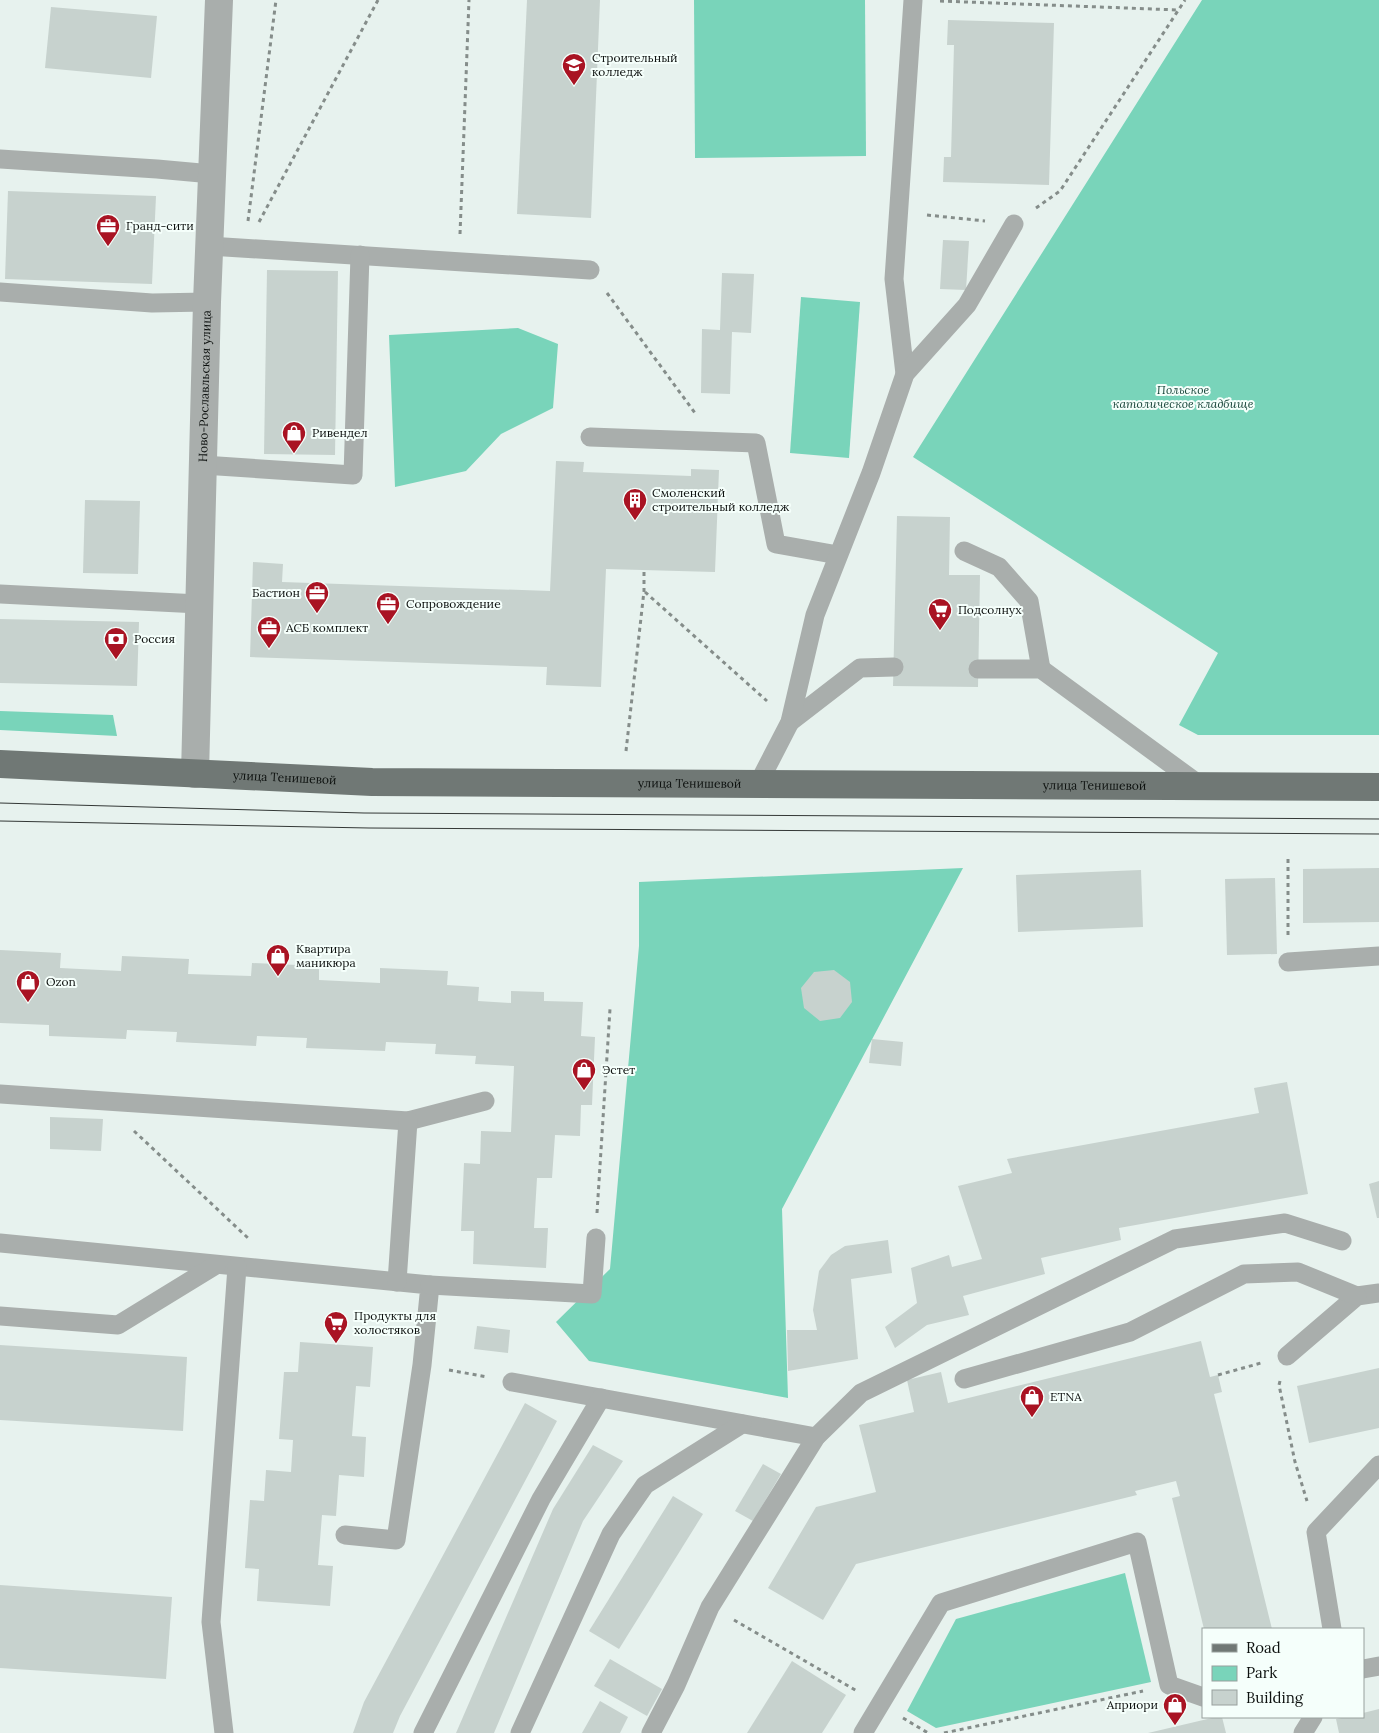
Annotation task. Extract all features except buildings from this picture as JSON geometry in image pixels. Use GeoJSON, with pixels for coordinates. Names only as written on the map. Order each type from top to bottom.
{"type":"FeatureCollection","features":[{"type":"Feature","properties":{"kind":"main road","name":"улица Тенишевой"},"geometry":{"type":"LineString","coordinates":[[0,764],[372,782],[1379,787]]}},
{"type":"Feature","properties":{"kind":"street","name":"Ново-Рославльская улица"},"geometry":{"type":"LineString","coordinates":[[195,774],[207,302],[218,0]]}},
{"type":"Feature","properties":{"kind":"lane"},"geometry":{"type":"LineString","coordinates":[[905,374],[894,279],[913,0]]}},
{"type":"Feature","properties":{"kind":"lane"},"geometry":{"type":"LineString","coordinates":[[0,159],[212,174]]}},
{"type":"Feature","properties":{"kind":"lane"},"geometry":{"type":"LineString","coordinates":[[758,784],[790,722],[815,615],[905,374],[967,305],[1014,224]]}},
{"type":"Feature","properties":{"kind":"lane"},"geometry":{"type":"LineString","coordinates":[[209,246],[590,270]]}},
{"type":"Feature","properties":{"kind":"lane"},"geometry":{"type":"LineString","coordinates":[[203,465],[352,476],[360,256]]}},
{"type":"Feature","properties":{"kind":"lane"},"geometry":{"type":"LineString","coordinates":[[0,292],[152,303],[207,302]]}},
{"type":"Feature","properties":{"kind":"lane"},"geometry":{"type":"LineString","coordinates":[[590,437],[756,443],[776,544],[838,555]]}},
{"type":"Feature","properties":{"kind":"lane"},"geometry":{"type":"LineString","coordinates":[[964,551],[999,567],[1029,602],[1041,669]]}},
{"type":"Feature","properties":{"kind":"lane"},"geometry":{"type":"LineString","coordinates":[[0,594],[199,604]]}},
{"type":"Feature","properties":{"kind":"lane"},"geometry":{"type":"LineString","coordinates":[[790,722],[860,668],[894,667]]}},
{"type":"Feature","properties":{"kind":"lane"},"geometry":{"type":"LineString","coordinates":[[978,669],[1041,669],[1201,786]]}},
{"type":"Feature","properties":{"kind":"lane"},"geometry":{"type":"LineString","coordinates":[[1288,962],[1379,956]]}},
{"type":"Feature","properties":{"kind":"lane"},"geometry":{"type":"LineString","coordinates":[[0,1094],[408,1121],[485,1101]]}},
{"type":"Feature","properties":{"kind":"lane"},"geometry":{"type":"LineString","coordinates":[[396,1282],[408,1121]]}},
{"type":"Feature","properties":{"kind":"lane"},"geometry":{"type":"LineString","coordinates":[[651,1733],[676,1685],[710,1606],[816,1437],[861,1393],[1175,1239],[1285,1223],[1342,1241]]}},
{"type":"Feature","properties":{"kind":"lane"},"geometry":{"type":"LineString","coordinates":[[0,1243],[430,1285],[592,1294],[596,1238]]}},
{"type":"Feature","properties":{"kind":"lane"},"geometry":{"type":"LineString","coordinates":[[0,1316],[118,1325],[216,1265]]}},
{"type":"Feature","properties":{"kind":"lane"},"geometry":{"type":"LineString","coordinates":[[224,1733],[211,1622],[237,1267]]}},
{"type":"Feature","properties":{"kind":"lane"},"geometry":{"type":"LineString","coordinates":[[964,1379],[1130,1332],[1244,1274],[1298,1272],[1357,1296],[1379,1293]]}},
{"type":"Feature","properties":{"kind":"lane"},"geometry":{"type":"LineString","coordinates":[[345,1535],[396,1540],[422,1365],[430,1285]]}},
{"type":"Feature","properties":{"kind":"lane"},"geometry":{"type":"LineString","coordinates":[[1288,1356],[1357,1296]]}},
{"type":"Feature","properties":{"kind":"lane"},"geometry":{"type":"LineString","coordinates":[[512,1382],[816,1437]]}},
{"type":"Feature","properties":{"kind":"lane"},"geometry":{"type":"LineString","coordinates":[[423,1733],[541,1499],[601,1398]]}},
{"type":"Feature","properties":{"kind":"lane"},"geometry":{"type":"LineString","coordinates":[[520,1733],[611,1534],[644,1485],[742,1424]]}},
{"type":"Feature","properties":{"kind":"lane"},"geometry":{"type":"LineString","coordinates":[[1332,1628],[1316,1532],[1379,1466]]}},
{"type":"Feature","properties":{"kind":"lane"},"geometry":{"type":"LineString","coordinates":[[863,1733],[941,1603],[1137,1542],[1168,1685],[1202,1697]]}},
{"type":"Feature","properties":{"kind":"lane"},"geometry":{"type":"LineString","coordinates":[[1364,1669],[1379,1666]]}},
{"type":"Feature","properties":{"kind":"lane"},"geometry":{"type":"LineString","coordinates":[[1303,1733],[1311,1718]]}},
{"type":"Feature","properties":{"kind":"path"},"geometry":{"type":"LineString","coordinates":[[244,248],[276,0]]}},
{"type":"Feature","properties":{"kind":"path"},"geometry":{"type":"LineString","coordinates":[[244,248],[378,0]]}},
{"type":"Feature","properties":{"kind":"path"},"geometry":{"type":"LineString","coordinates":[[458,262],[469,0]]}},
{"type":"Feature","properties":{"kind":"path"},"geometry":{"type":"LineString","coordinates":[[932,0],[1179,10]]}},
{"type":"Feature","properties":{"kind":"path"},"geometry":{"type":"LineString","coordinates":[[899,212],[1014,224],[1060,191],[1185,0]]}},
{"type":"Feature","properties":{"kind":"path"},"geometry":{"type":"LineString","coordinates":[[590,270],[716,442]]}},
{"type":"Feature","properties":{"kind":"path"},"geometry":{"type":"LineString","coordinates":[[623,784],[644,591],[644,570]]}},
{"type":"Feature","properties":{"kind":"path"},"geometry":{"type":"LineString","coordinates":[[644,591],[790,722]]}},
{"type":"Feature","properties":{"kind":"path"},"geometry":{"type":"LineString","coordinates":[[1288,856],[1288,962]]}},
{"type":"Feature","properties":{"kind":"path"},"geometry":{"type":"LineString","coordinates":[[596,1238],[610,1008]]}},
{"type":"Feature","properties":{"kind":"path"},"geometry":{"type":"LineString","coordinates":[[103,1102],[284,1271]]}},
{"type":"Feature","properties":{"kind":"path"},"geometry":{"type":"LineString","coordinates":[[1288,1356],[1279,1385],[1295,1462],[1316,1532]]}},
{"type":"Feature","properties":{"kind":"path"},"geometry":{"type":"LineString","coordinates":[[1218,1375],[1263,1363]]}},
{"type":"Feature","properties":{"kind":"path"},"geometry":{"type":"LineString","coordinates":[[422,1365],[512,1382]]}},
{"type":"Feature","properties":{"kind":"path"},"geometry":{"type":"LineString","coordinates":[[710,1606],[880,1705]]}},
{"type":"Feature","properties":{"kind":"path"},"geometry":{"type":"LineString","coordinates":[[944,1733],[1168,1685]]}},
{"type":"Feature","properties":{"kind":"green space"},"geometry":{"type":"Polygon","coordinates":[[[694,0],[865,0],[866,156],[695,158],[694,0]]]}},
{"type":"Feature","properties":{"kind":"green space","name":"Польское католическое кладбище"},"geometry":{"type":"Polygon","coordinates":[[[1202,0],[1379,0],[1379,735],[1198,735],[1179,725],[1218,653],[913,457],[1202,0]]]}},
{"type":"Feature","properties":{"kind":"green space"},"geometry":{"type":"Polygon","coordinates":[[[801,297],[860,302],[849,458],[790,453],[801,297]]]}},
{"type":"Feature","properties":{"kind":"green space"},"geometry":{"type":"Polygon","coordinates":[[[518,328],[558,344],[553,408],[501,434],[466,471],[395,487],[389,335],[518,328]]]}},
{"type":"Feature","properties":{"kind":"green space"},"geometry":{"type":"Polygon","coordinates":[[[0,711],[113,715],[117,736],[0,730],[0,711]]]}},
{"type":"Feature","properties":{"kind":"green space"},"geometry":{"type":"Polygon","coordinates":[[[963,868],[782,1209],[788,1398],[589,1361],[556,1322],[610,1269],[639,946],[639,882],[963,868]]]}},
{"type":"Feature","properties":{"kind":"green space"},"geometry":{"type":"Polygon","coordinates":[[[1125,1573],[1151,1682],[936,1728],[907,1711],[956,1619],[1125,1573]]]}},
{"type":"Feature","properties":{"kind":"tram line"},"geometry":{"type":"LineString","coordinates":[[0,803],[364,813],[1379,819]]}},
{"type":"Feature","properties":{"kind":"tram line"},"geometry":{"type":"LineString","coordinates":[[0,821],[369,828],[1379,834]]}},
{"type":"Feature","properties":{"kind":"place","name":"Строительный колледж"},"geometry":{"type":"Point","coordinates":[574,86]}},
{"type":"Feature","properties":{"kind":"place","name":"Гранд-сити"},"geometry":{"type":"Point","coordinates":[108,247]}},
{"type":"Feature","properties":{"kind":"place","name":"Ривендел"},"geometry":{"type":"Point","coordinates":[294,454]}},
{"type":"Feature","properties":{"kind":"place","name":"Смоленский строительный колледж"},"geometry":{"type":"Point","coordinates":[635,521]}},
{"type":"Feature","properties":{"kind":"place","name":"Бастион"},"geometry":{"type":"Point","coordinates":[317,614]}},
{"type":"Feature","properties":{"kind":"place","name":"Сопровождение"},"geometry":{"type":"Point","coordinates":[388,625]}},
{"type":"Feature","properties":{"kind":"place","name":"Подсолнух"},"geometry":{"type":"Point","coordinates":[940,631]}},
{"type":"Feature","properties":{"kind":"place","name":"АСБ комплект"},"geometry":{"type":"Point","coordinates":[269,649]}},
{"type":"Feature","properties":{"kind":"place","name":"Россия"},"geometry":{"type":"Point","coordinates":[116,660]}},
{"type":"Feature","properties":{"kind":"place","name":"Квартира маникюра"},"geometry":{"type":"Point","coordinates":[278,977]}},
{"type":"Feature","properties":{"kind":"place","name":"Ozon"},"geometry":{"type":"Point","coordinates":[28,1003]}},
{"type":"Feature","properties":{"kind":"place","name":"Эстет"},"geometry":{"type":"Point","coordinates":[584,1091]}},
{"type":"Feature","properties":{"kind":"place","name":"Продукты для холостяков"},"geometry":{"type":"Point","coordinates":[336,1344]}},
{"type":"Feature","properties":{"kind":"place","name":"ETNA"},"geometry":{"type":"Point","coordinates":[1032,1418]}},
{"type":"Feature","properties":{"kind":"place","name":"Априори"},"geometry":{"type":"Point","coordinates":[1175,1726]}}]}
